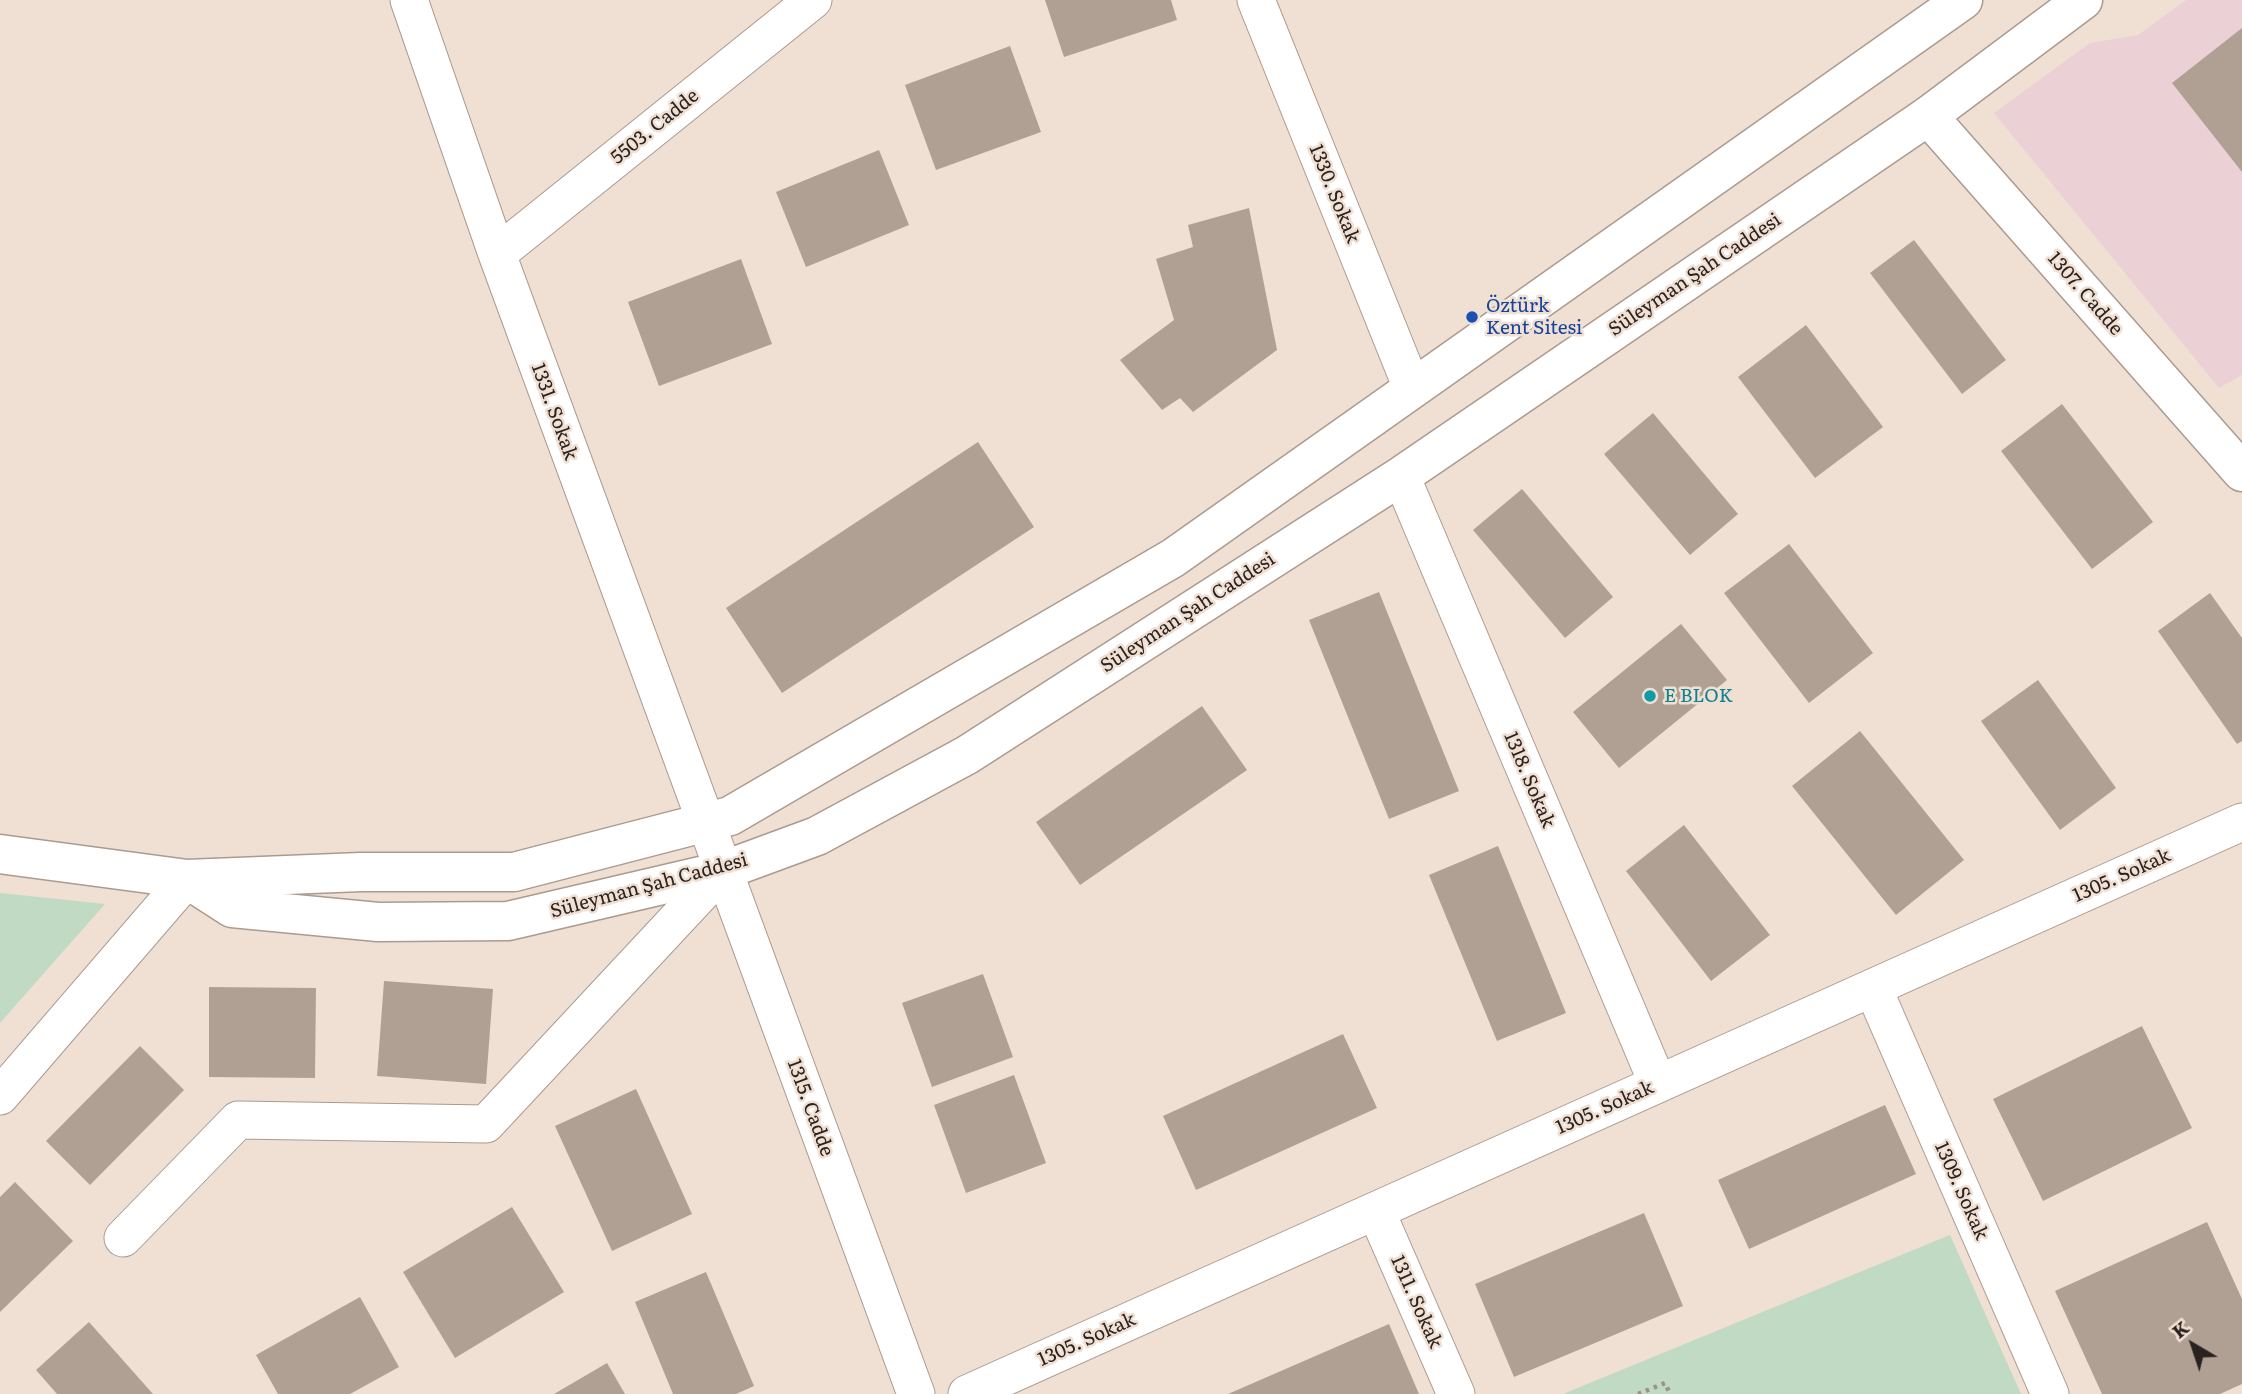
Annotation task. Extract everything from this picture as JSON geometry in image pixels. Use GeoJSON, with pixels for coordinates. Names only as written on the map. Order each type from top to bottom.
{"type":"FeatureCollection","features":[{"type":"Feature","properties":{"kind":"main road","name":"Süleyman Şah Caddesi"},"geometry":{"type":"LineString","coordinates":[[0,854],[187,879],[361,872],[514,872],[730,816],[1173,558],[1963,0]]}},
{"type":"Feature","properties":{"kind":"main road","name":"Süleyman Şah Caddesi"},"geometry":{"type":"LineString","coordinates":[[187,879],[232,908],[378,922],[508,921],[722,871],[817,835],[967,755],[1401,476],[1928,116],[2083,0]]}},
{"type":"Feature","properties":{"kind":"main road","name":"1307. Cadde"},"geometry":{"type":"LineString","coordinates":[[1928,116],[2242,472]]}},
{"type":"Feature","properties":{"kind":"street","name":"1331. Sokak"},"geometry":{"type":"LineString","coordinates":[[409,0],[497,254],[704,822]]}},
{"type":"Feature","properties":{"kind":"street","name":"5503. Cadde"},"geometry":{"type":"LineString","coordinates":[[497,254],[813,0]]}},
{"type":"Feature","properties":{"kind":"street","name":"1330. Sokak"},"geometry":{"type":"LineString","coordinates":[[1256,0],[1412,388]]}},
{"type":"Feature","properties":{"kind":"street","name":"1318. Sokak"},"geometry":{"type":"LineString","coordinates":[[1401,476],[1658,1084]]}},
{"type":"Feature","properties":{"kind":"street","name":"1315. Cadde"},"geometry":{"type":"LineString","coordinates":[[704,822],[916,1394]]}},
{"type":"Feature","properties":{"kind":"street","name":"1305. Sokak"},"geometry":{"type":"LineString","coordinates":[[967,1394],[2242,822]]}},
{"type":"Feature","properties":{"kind":"street"},"geometry":{"type":"LineString","coordinates":[[123,1238],[238,1120],[486,1124],[722,871]]}},
{"type":"Feature","properties":{"kind":"street"},"geometry":{"type":"LineString","coordinates":[[0,1096],[187,879]]}},
{"type":"Feature","properties":{"kind":"street","name":"1309. Sokak"},"geometry":{"type":"LineString","coordinates":[[1873,988],[2050,1394]]}},
{"type":"Feature","properties":{"kind":"street","name":"1311. Sokak"},"geometry":{"type":"LineString","coordinates":[[1376,1211],[1456,1394]]}},
{"type":"Feature","properties":{"kind":"path"},"geometry":{"type":"LineString","coordinates":[[1638,1394],[1665,1382],[1670,1394]]}},
{"type":"Feature","properties":{"kind":"shaded area"},"geometry":{"type":"Polygon","coordinates":[[[2186,0],[2242,0],[2242,375],[2219,388],[1994,113],[2090,43],[2138,35],[2186,0]]]}},
{"type":"Feature","properties":{"kind":"green space"},"geometry":{"type":"Polygon","coordinates":[[[0,893],[105,904],[0,1023],[0,893]]]}},
{"type":"Feature","properties":{"kind":"green space"},"geometry":{"type":"Polygon","coordinates":[[[1950,1235],[2021,1394],[1563,1394],[1950,1235]]]}},
{"type":"Feature","properties":{"kind":"building"},"geometry":{"type":"Polygon","coordinates":[[[1045,0],[1171,0],[1177,20],[1064,57],[1045,0]]]}},
{"type":"Feature","properties":{"kind":"building"},"geometry":{"type":"Polygon","coordinates":[[[2242,28],[2242,172],[2172,83],[2242,28]]]}},
{"type":"Feature","properties":{"kind":"building"},"geometry":{"type":"Polygon","coordinates":[[[1010,46],[1041,132],[936,170],[905,85],[1010,46]]]}},
{"type":"Feature","properties":{"kind":"building"},"geometry":{"type":"Polygon","coordinates":[[[879,150],[909,225],[806,267],[776,192],[879,150]]]}},
{"type":"Feature","properties":{"kind":"building"},"geometry":{"type":"Polygon","coordinates":[[[1249,208],[1277,350],[1193,412],[1180,398],[1162,410],[1120,360],[1174,320],[1156,259],[1193,247],[1188,225],[1249,208]]]}},
{"type":"Feature","properties":{"kind":"building"},"geometry":{"type":"Polygon","coordinates":[[[1914,240],[2006,360],[1962,394],[1870,273],[1914,240]]]}},
{"type":"Feature","properties":{"kind":"building"},"geometry":{"type":"Polygon","coordinates":[[[741,259],[772,344],[659,386],[628,302],[741,259]]]}},
{"type":"Feature","properties":{"kind":"building"},"geometry":{"type":"Polygon","coordinates":[[[1806,325],[1883,427],[1815,478],[1738,377],[1806,325]]]}},
{"type":"Feature","properties":{"kind":"building"},"geometry":{"type":"Polygon","coordinates":[[[2062,404],[2153,522],[2092,569],[2001,451],[2062,404]]]}},
{"type":"Feature","properties":{"kind":"building"},"geometry":{"type":"Polygon","coordinates":[[[1653,413],[1738,514],[1690,555],[1604,454],[1653,413]]]}},
{"type":"Feature","properties":{"kind":"building"},"geometry":{"type":"Polygon","coordinates":[[[978,442],[1034,527],[782,693],[726,608],[978,442]]]}},
{"type":"Feature","properties":{"kind":"building"},"geometry":{"type":"Polygon","coordinates":[[[1522,489],[1613,597],[1565,638],[1473,530],[1522,489]]]}},
{"type":"Feature","properties":{"kind":"building"},"geometry":{"type":"Polygon","coordinates":[[[1789,544],[1873,653],[1809,703],[1724,593],[1789,544]]]}},
{"type":"Feature","properties":{"kind":"building"},"geometry":{"type":"Polygon","coordinates":[[[1379,592],[1459,791],[1389,819],[1309,620],[1379,592]]]}},
{"type":"Feature","properties":{"kind":"building"},"geometry":{"type":"Polygon","coordinates":[[[2210,593],[2242,638],[2242,741],[2237,744],[2158,631],[2210,593]]]}},
{"type":"Feature","properties":{"kind":"building","name":"E BLOK"},"geometry":{"type":"Polygon","coordinates":[[[1681,624],[1727,680],[1619,768],[1573,712],[1681,624]]]}},
{"type":"Feature","properties":{"kind":"building"},"geometry":{"type":"Polygon","coordinates":[[[2038,680],[2116,788],[2060,830],[1981,721],[2038,680]]]}},
{"type":"Feature","properties":{"kind":"building"},"geometry":{"type":"Polygon","coordinates":[[[1202,706],[1247,770],[1080,885],[1036,822],[1202,706]]]}},
{"type":"Feature","properties":{"kind":"building"},"geometry":{"type":"Polygon","coordinates":[[[1860,731],[1964,860],[1896,915],[1792,786],[1860,731]]]}},
{"type":"Feature","properties":{"kind":"building"},"geometry":{"type":"Polygon","coordinates":[[[1684,825],[1770,935],[1711,981],[1626,871],[1684,825]]]}},
{"type":"Feature","properties":{"kind":"building"},"geometry":{"type":"Polygon","coordinates":[[[1498,846],[1566,1013],[1497,1041],[1429,875],[1498,846]]]}},
{"type":"Feature","properties":{"kind":"building"},"geometry":{"type":"Polygon","coordinates":[[[983,974],[1013,1057],[932,1087],[902,1003],[983,974]]]}},
{"type":"Feature","properties":{"kind":"building"},"geometry":{"type":"Polygon","coordinates":[[[384,981],[493,989],[486,1084],[377,1076],[384,981]]]}},
{"type":"Feature","properties":{"kind":"building"},"geometry":{"type":"Polygon","coordinates":[[[209,987],[316,988],[315,1078],[209,1077],[209,987]]]}},
{"type":"Feature","properties":{"kind":"building"},"geometry":{"type":"Polygon","coordinates":[[[2142,1026],[2192,1128],[2043,1201],[1993,1099],[2142,1026]]]}},
{"type":"Feature","properties":{"kind":"building"},"geometry":{"type":"Polygon","coordinates":[[[1343,1034],[1377,1108],[1196,1190],[1163,1116],[1343,1034]]]}},
{"type":"Feature","properties":{"kind":"building"},"geometry":{"type":"Polygon","coordinates":[[[140,1046],[184,1090],[90,1185],[46,1141],[140,1046]]]}},
{"type":"Feature","properties":{"kind":"building"},"geometry":{"type":"Polygon","coordinates":[[[1014,1075],[1046,1163],[966,1193],[934,1105],[1014,1075]]]}},
{"type":"Feature","properties":{"kind":"building"},"geometry":{"type":"Polygon","coordinates":[[[636,1089],[692,1214],[612,1251],[555,1126],[636,1089]]]}},
{"type":"Feature","properties":{"kind":"building"},"geometry":{"type":"Polygon","coordinates":[[[1885,1105],[1916,1174],[1749,1249],[1718,1180],[1885,1105]]]}},
{"type":"Feature","properties":{"kind":"building"},"geometry":{"type":"Polygon","coordinates":[[[15,1182],[73,1241],[0,1312],[0,1197],[15,1182]]]}},
{"type":"Feature","properties":{"kind":"building"},"geometry":{"type":"Polygon","coordinates":[[[512,1207],[564,1292],[455,1358],[403,1272],[512,1207]]]}},
{"type":"Feature","properties":{"kind":"building"},"geometry":{"type":"Polygon","coordinates":[[[1644,1213],[1683,1306],[1514,1377],[1475,1284],[1644,1213]]]}},
{"type":"Feature","properties":{"kind":"building"},"geometry":{"type":"Polygon","coordinates":[[[2207,1222],[2242,1299],[2242,1384],[2220,1394],[2102,1394],[2055,1291],[2207,1222]]]}},
{"type":"Feature","properties":{"kind":"building"},"geometry":{"type":"Polygon","coordinates":[[[706,1272],[754,1386],[736,1394],[673,1394],[635,1302],[706,1272]]]}},
{"type":"Feature","properties":{"kind":"building"},"geometry":{"type":"Polygon","coordinates":[[[360,1297],[399,1367],[350,1394],[278,1394],[256,1355],[360,1297]]]}},
{"type":"Feature","properties":{"kind":"building"},"geometry":{"type":"Polygon","coordinates":[[[89,1322],[153,1394],[57,1394],[36,1370],[89,1322]]]}},
{"type":"Feature","properties":{"kind":"building"},"geometry":{"type":"Polygon","coordinates":[[[1389,1324],[1419,1394],[1228,1394],[1389,1324]]]}},
{"type":"Feature","properties":{"kind":"building"},"geometry":{"type":"Polygon","coordinates":[[[607,1363],[625,1394],[554,1394],[607,1363]]]}},
{"type":"Feature","properties":{"kind":"place","name":"Öztürk Kent Sitesi"},"geometry":{"type":"Point","coordinates":[1472,317]}},
{"type":"Feature","properties":{"kind":"place","name":"E BLOK"},"geometry":{"type":"Point","coordinates":[1650,696]}}]}
